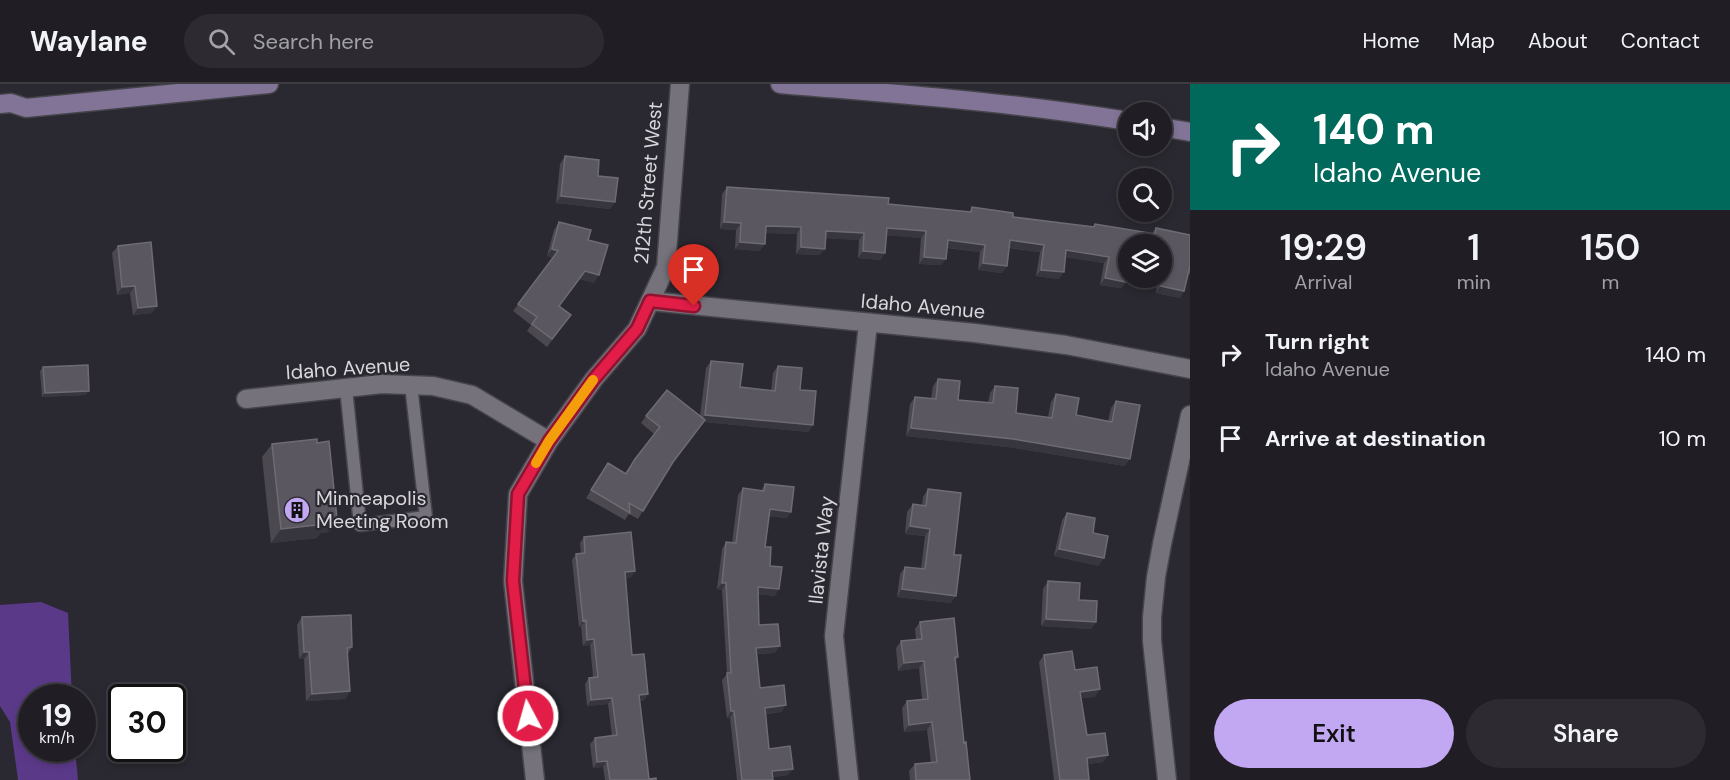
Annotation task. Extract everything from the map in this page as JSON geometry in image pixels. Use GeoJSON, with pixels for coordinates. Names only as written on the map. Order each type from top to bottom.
{"type":"FeatureCollection","features":[{"type":"Feature","properties":{"kind":"main road"},"geometry":{"type":"LineString","coordinates":[[0,104],[11,103],[26,108],[269,84]]}},
{"type":"Feature","properties":{"kind":"main road"},"geometry":{"type":"LineString","coordinates":[[780,84],[959,99],[1118,120]]}},
{"type":"Feature","properties":{"kind":"main road"},"geometry":{"type":"LineString","coordinates":[[0,117],[14,115],[26,108]]}},
{"type":"Feature","properties":{"kind":"main road"},"geometry":{"type":"LineString","coordinates":[[1172,129],[1190,132]]}},
{"type":"Feature","properties":{"kind":"street","name":"212th Street West"},"geometry":{"type":"LineString","coordinates":[[535,780],[513,581],[518,494],[549,441],[594,379],[637,329],[666,267],[680,84]]}},
{"type":"Feature","properties":{"kind":"street","name":"Idaho Avenue"},"geometry":{"type":"LineString","coordinates":[[650,301],[975,333],[1066,345],[1190,369]]}},
{"type":"Feature","properties":{"kind":"street","name":"Ilavista Way"},"geometry":{"type":"LineString","coordinates":[[849,780],[834,636],[868,324]]}},
{"type":"Feature","properties":{"kind":"street","name":"Idaho Avenue"},"geometry":{"type":"LineString","coordinates":[[246,399],[381,384],[433,386],[472,395],[549,441]]}},
{"type":"Feature","properties":{"kind":"street"},"geometry":{"type":"LineString","coordinates":[[1167,780],[1152,641],[1152,617],[1162,543],[1190,415]]}},
{"type":"Feature","properties":{"kind":"lane"},"geometry":{"type":"LineString","coordinates":[[346,388],[360,525],[426,517],[411,385]]}},
{"type":"Feature","properties":{"kind":"shaded area"},"geometry":{"type":"Polygon","coordinates":[[[41,602],[68,613],[71,684],[18,684],[18,762],[76,762],[78,780],[18,780],[10,722],[0,706],[0,605],[41,602]]]}},
{"type":"Feature","properties":{"kind":"building"},"geometry":{"type":"Polygon","coordinates":[[[565,156],[599,160],[598,176],[618,178],[615,202],[561,196],[565,156]]]}},
{"type":"Feature","properties":{"kind":"building"},"geometry":{"type":"Polygon","coordinates":[[[727,187],[889,198],[888,204],[971,212],[972,207],[1013,213],[1013,217],[1094,227],[1095,224],[1155,234],[1118,234],[1118,280],[1105,278],[1109,257],[1066,250],[1064,272],[1041,270],[1044,245],[1010,240],[1007,266],[983,263],[985,245],[948,240],[946,259],[924,257],[926,231],[887,228],[885,253],[863,251],[864,233],[826,231],[825,249],[801,247],[801,227],[766,226],[765,244],[740,242],[741,223],[724,222],[727,187]]]}},
{"type":"Feature","properties":{"kind":"building"},"geometry":{"type":"Polygon","coordinates":[[[559,222],[591,230],[588,240],[608,245],[599,275],[585,271],[559,306],[571,315],[552,339],[532,324],[537,317],[518,304],[558,251],[552,249],[559,222]]]}},
{"type":"Feature","properties":{"kind":"building"},"geometry":{"type":"Polygon","coordinates":[[[1156,228],[1190,235],[1190,266],[1184,291],[1170,288],[1172,288],[1172,234],[1155,234],[1156,228]]]}},
{"type":"Feature","properties":{"kind":"building"},"geometry":{"type":"Polygon","coordinates":[[[151,242],[157,306],[138,308],[135,286],[122,287],[118,246],[151,242]]]}},
{"type":"Feature","properties":{"kind":"building"},"geometry":{"type":"Polygon","coordinates":[[[711,361],[743,364],[740,387],[775,391],[778,366],[802,368],[800,390],[816,391],[813,425],[705,415],[711,361]]]}},
{"type":"Feature","properties":{"kind":"building"},"geometry":{"type":"Polygon","coordinates":[[[88,365],[89,391],[45,393],[43,367],[88,365]]]}},
{"type":"Feature","properties":{"kind":"building"},"geometry":{"type":"Polygon","coordinates":[[[938,379],[960,381],[958,400],[993,403],[995,386],[1018,388],[1016,413],[1052,418],[1056,394],[1079,398],[1076,415],[1112,422],[1116,401],[1140,405],[1130,459],[1013,439],[911,428],[915,397],[936,399],[938,379]]]}},
{"type":"Feature","properties":{"kind":"building"},"geometry":{"type":"Polygon","coordinates":[[[667,390],[705,420],[673,462],[643,511],[629,503],[630,513],[591,490],[608,463],[626,474],[660,427],[646,416],[667,390]]]}},
{"type":"Feature","properties":{"kind":"building","name":"Minneapolis Meeting Room"},"geometry":{"type":"Polygon","coordinates":[[[317,439],[317,443],[329,441],[337,519],[326,520],[326,524],[281,529],[272,444],[317,439]]]}},
{"type":"Feature","properties":{"kind":"building"},"geometry":{"type":"Polygon","coordinates":[[[765,484],[794,487],[791,512],[770,509],[765,547],[771,547],[770,566],[782,567],[779,589],[758,587],[759,625],[778,624],[780,646],[756,648],[760,688],[784,685],[786,705],[765,708],[769,749],[790,746],[793,769],[772,771],[773,780],[742,780],[727,673],[731,673],[726,583],[722,583],[726,542],[736,543],[743,488],[764,491],[765,484]]]}},
{"type":"Feature","properties":{"kind":"building"},"geometry":{"type":"Polygon","coordinates":[[[928,489],[961,493],[954,555],[961,555],[956,596],[902,589],[905,567],[925,569],[930,529],[910,526],[913,504],[926,506],[928,489]]]}},
{"type":"Feature","properties":{"kind":"building"},"geometry":{"type":"Polygon","coordinates":[[[1067,513],[1095,518],[1093,533],[1108,536],[1104,558],[1059,549],[1067,513]]]}},
{"type":"Feature","properties":{"kind":"building"},"geometry":{"type":"Polygon","coordinates":[[[631,532],[635,571],[625,572],[632,655],[644,654],[648,694],[639,695],[649,779],[656,778],[656,780],[610,780],[607,761],[597,762],[595,738],[617,735],[612,698],[591,700],[589,678],[598,677],[594,639],[587,640],[586,620],[583,621],[576,554],[585,553],[584,537],[631,532]]]}},
{"type":"Feature","properties":{"kind":"building"},"geometry":{"type":"Polygon","coordinates":[[[1048,581],[1080,583],[1079,600],[1097,601],[1096,622],[1046,619],[1048,581]]]}},
{"type":"Feature","properties":{"kind":"building"},"geometry":{"type":"Polygon","coordinates":[[[351,615],[352,647],[347,648],[350,691],[312,694],[309,652],[304,652],[302,617],[351,615]]]}},
{"type":"Feature","properties":{"kind":"building"},"geometry":{"type":"Polygon","coordinates":[[[954,618],[958,657],[955,657],[970,780],[916,780],[915,764],[937,762],[932,722],[909,725],[907,701],[928,699],[924,661],[904,663],[901,641],[922,639],[920,622],[954,618]]]}},
{"type":"Feature","properties":{"kind":"building"},"geometry":{"type":"Polygon","coordinates":[[[1072,651],[1075,670],[1097,667],[1100,689],[1080,692],[1087,735],[1105,733],[1108,755],[1087,758],[1089,780],[1060,780],[1044,655],[1072,651]]]}},
{"type":"Feature","properties":{"kind":"slow traffic"},"geometry":{"type":"LineString","coordinates":[[536,463],[593,380]]}},
{"type":"Feature","properties":{"kind":"place","name":"Minneapolis Meeting Room"},"geometry":{"type":"Point","coordinates":[297,510]}},
{"type":"Feature","properties":{"kind":"route"},"geometry":{"type":"LineString","coordinates":[[528,716],[513,581],[518,494],[549,441],[594,379],[637,329],[650,301],[694,306]]}}]}
